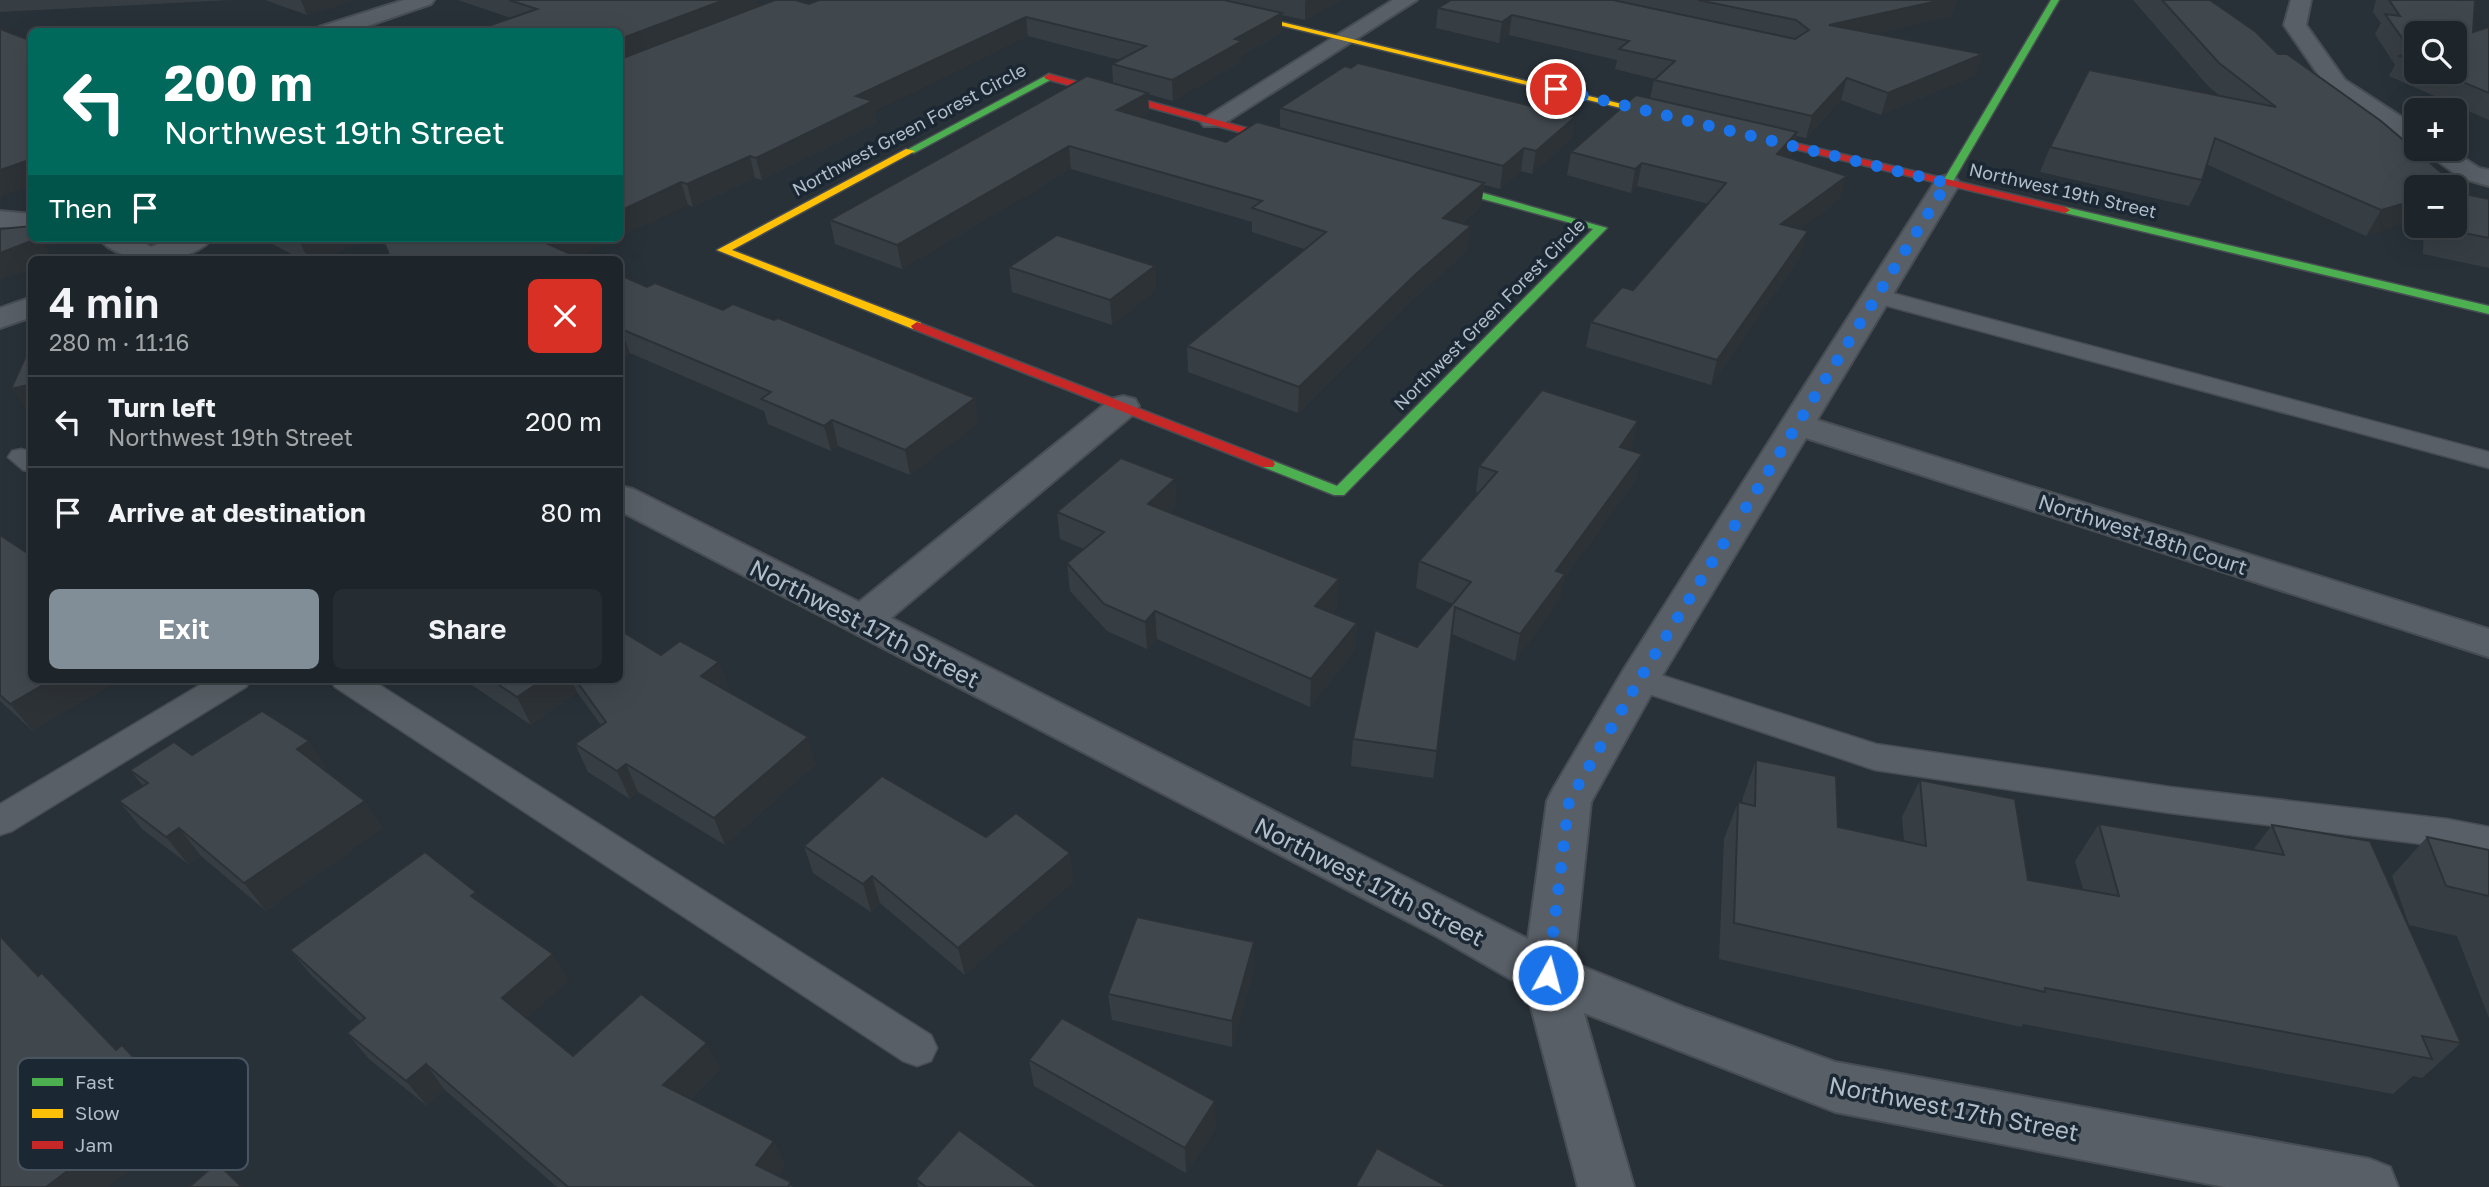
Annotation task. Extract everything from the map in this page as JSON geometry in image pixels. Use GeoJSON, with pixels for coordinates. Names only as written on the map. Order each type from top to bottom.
{"type":"FeatureCollection","features":[{"type":"Feature","properties":{"kind":"street"},"geometry":{"type":"LineString","coordinates":[[339,28],[424,0]]}},
{"type":"Feature","properties":{"kind":"street"},"geometry":{"type":"LineString","coordinates":[[1180,0],[1694,122]]}},
{"type":"Feature","properties":{"kind":"street"},"geometry":{"type":"LineString","coordinates":[[1212,121],[1407,0]]}},
{"type":"Feature","properties":{"kind":"street"},"geometry":{"type":"LineString","coordinates":[[1606,1187],[1595,1156],[1548,975],[1569,801],[1639,680],[1947,183],[2055,0]]}},
{"type":"Feature","properties":{"kind":"street"},"geometry":{"type":"LineString","coordinates":[[2301,0],[2294,25],[2337,85],[2404,129]]}},
{"type":"Feature","properties":{"kind":"street","name":"Northwest Green Forest Circle"},"geometry":{"type":"LineString","coordinates":[[1049,77],[1601,228],[1339,492],[1123,406],[723,250],[1049,77]]}},
{"type":"Feature","properties":{"kind":"street","name":"Northwest 19th Street"},"geometry":{"type":"LineString","coordinates":[[1734,132],[2489,310]]}},
{"type":"Feature","properties":{"kind":"street"},"geometry":{"type":"LineString","coordinates":[[2455,161],[2479,175]]}},
{"type":"Feature","properties":{"kind":"street"},"geometry":{"type":"LineString","coordinates":[[0,219],[28,222]]}},
{"type":"Feature","properties":{"kind":"street"},"geometry":{"type":"LineString","coordinates":[[120,242],[145,256]]}},
{"type":"Feature","properties":{"kind":"street"},"geometry":{"type":"LineString","coordinates":[[154,256],[188,242]]}},
{"type":"Feature","properties":{"kind":"street"},"geometry":{"type":"LineString","coordinates":[[0,319],[28,308]]}},
{"type":"Feature","properties":{"kind":"street"},"geometry":{"type":"LineString","coordinates":[[862,621],[1123,406]]}},
{"type":"Feature","properties":{"kind":"street","name":"Northwest 18th Court"},"geometry":{"type":"LineString","coordinates":[[1798,425],[2489,643]]}},
{"type":"Feature","properties":{"kind":"street","name":"Northwest 17th Street"},"geometry":{"type":"LineString","coordinates":[[623,499],[1453,922],[1548,975],[1673,1027],[1835,1087],[2370,1187]]}},
{"type":"Feature","properties":{"kind":"lane"},"geometry":{"type":"LineString","coordinates":[[1877,296],[2489,460]]}},
{"type":"Feature","properties":{"kind":"lane"},"geometry":{"type":"LineString","coordinates":[[1639,680],[1875,757],[2170,800],[2446,833],[2489,841]]}},
{"type":"Feature","properties":{"kind":"lane"},"geometry":{"type":"LineString","coordinates":[[0,821],[228,683]]}},
{"type":"Feature","properties":{"kind":"lane"},"geometry":{"type":"LineString","coordinates":[[352,683],[917,1048]]}},
{"type":"Feature","properties":{"kind":"building"},"geometry":{"type":"Polygon","coordinates":[[[509,0],[724,0],[623,38],[623,28],[482,28],[537,9],[509,0]]]}},
{"type":"Feature","properties":{"kind":"building"},"geometry":{"type":"Polygon","coordinates":[[[775,0],[795,0],[809,4],[819,0],[1224,0],[1282,13],[1235,39],[1242,41],[1172,80],[1112,64],[1146,46],[1026,17],[856,96],[873,101],[756,158],[750,156],[687,184],[681,182],[623,210],[623,58],[775,0]]]}},
{"type":"Feature","properties":{"kind":"building"},"geometry":{"type":"Polygon","coordinates":[[[1451,0],[1613,0],[1795,39],[1809,30],[1796,20],[1698,0],[1942,0],[1829,25],[1983,54],[1888,93],[1847,78],[1812,116],[1654,80],[1675,61],[1619,49],[1629,41],[1512,15],[1502,22],[1438,8],[1451,0]]]}},
{"type":"Feature","properties":{"kind":"building"},"geometry":{"type":"Polygon","coordinates":[[[2162,0],[2210,0],[2256,32],[2278,54],[2287,54],[2381,121],[2404,141],[2404,161],[2428,161],[2444,175],[2404,175],[2404,204],[2381,210],[2215,138],[2202,180],[2050,147],[2089,70],[2276,107],[2219,63],[2162,0]]]}},
{"type":"Feature","properties":{"kind":"building"},"geometry":{"type":"Polygon","coordinates":[[[2389,0],[2475,0],[2473,32],[2489,27],[2489,93],[2467,84],[2467,21],[2404,21],[2404,41],[2385,14],[2400,16],[2389,0]]]}},
{"type":"Feature","properties":{"kind":"building"},"geometry":{"type":"Polygon","coordinates":[[[0,29],[28,40],[28,160],[0,170],[0,29]]]}},
{"type":"Feature","properties":{"kind":"building"},"geometry":{"type":"Polygon","coordinates":[[[1358,63],[1575,117],[1536,151],[1524,148],[1503,166],[1280,108],[1345,66],[1351,68],[1358,63]]]}},
{"type":"Feature","properties":{"kind":"building"},"geometry":{"type":"Polygon","coordinates":[[[1087,76],[1148,93],[1117,110],[1226,142],[1257,122],[1484,183],[1443,218],[1471,226],[1416,274],[1299,387],[1187,346],[1326,232],[1252,208],[1262,201],[1069,146],[897,245],[830,220],[1087,76]]]}},
{"type":"Feature","properties":{"kind":"building"},"geometry":{"type":"Polygon","coordinates":[[[1636,95],[1797,132],[1777,154],[1847,176],[1781,224],[1808,231],[1717,360],[1591,322],[1622,287],[1633,290],[1726,183],[1642,163],[1635,169],[1571,152],[1636,95]]]}},
{"type":"Feature","properties":{"kind":"building"},"geometry":{"type":"Polygon","coordinates":[[[2467,194],[2489,199],[2489,238],[2467,234],[2467,194]]]}},
{"type":"Feature","properties":{"kind":"building"},"geometry":{"type":"Polygon","coordinates":[[[28,226],[28,242],[0,253],[0,229],[28,226]]]}},
{"type":"Feature","properties":{"kind":"building"},"geometry":{"type":"Polygon","coordinates":[[[1057,235],[1155,266],[1110,300],[1009,267],[1057,235]]]}},
{"type":"Feature","properties":{"kind":"building"},"geometry":{"type":"Polygon","coordinates":[[[384,242],[552,242],[548,244],[575,256],[390,256],[384,242]]]}},
{"type":"Feature","properties":{"kind":"building"},"geometry":{"type":"Polygon","coordinates":[[[623,276],[647,287],[655,283],[723,310],[733,304],[774,320],[778,318],[975,398],[905,450],[832,420],[824,426],[761,399],[771,392],[623,330],[623,276]]]}},
{"type":"Feature","properties":{"kind":"building"},"geometry":{"type":"Polygon","coordinates":[[[28,351],[28,385],[11,389],[28,351]]]}},
{"type":"Feature","properties":{"kind":"building"},"geometry":{"type":"Polygon","coordinates":[[[1542,390],[1638,421],[1620,447],[1642,454],[1556,571],[1565,574],[1520,634],[1455,607],[1437,751],[1353,739],[1375,630],[1417,647],[1471,582],[1419,561],[1497,472],[1479,466],[1542,390]]]}},
{"type":"Feature","properties":{"kind":"building"},"geometry":{"type":"Polygon","coordinates":[[[1121,458],[1175,479],[1148,504],[1339,579],[1315,606],[1357,623],[1311,679],[1155,611],[1145,622],[1104,604],[1067,563],[1104,532],[1057,512],[1121,458]]]}},
{"type":"Feature","properties":{"kind":"building"},"geometry":{"type":"Polygon","coordinates":[[[0,535],[28,553],[28,683],[46,683],[10,704],[0,695],[0,535]]]}},
{"type":"Feature","properties":{"kind":"building"},"geometry":{"type":"Polygon","coordinates":[[[623,632],[661,655],[680,641],[719,662],[701,676],[808,737],[714,818],[626,764],[617,771],[575,744],[606,722],[578,683],[623,683],[623,632]]]}},
{"type":"Feature","properties":{"kind":"building"},"geometry":{"type":"Polygon","coordinates":[[[496,683],[538,683],[517,697],[496,683]]]}},
{"type":"Feature","properties":{"kind":"building"},"geometry":{"type":"Polygon","coordinates":[[[262,711],[309,741],[297,749],[365,801],[244,883],[179,828],[166,837],[119,801],[148,783],[130,770],[174,742],[192,755],[262,711]]]}},
{"type":"Feature","properties":{"kind":"building"},"geometry":{"type":"Polygon","coordinates":[[[1756,760],[1836,776],[1838,827],[1926,846],[1920,780],[2015,799],[2028,880],[2119,896],[2099,824],[2284,855],[2272,825],[2370,841],[2461,1043],[2422,1036],[2432,1059],[2045,988],[2045,992],[1734,923],[1738,802],[1755,806],[1756,760]]]}},
{"type":"Feature","properties":{"kind":"building"},"geometry":{"type":"Polygon","coordinates":[[[882,776],[986,837],[1016,813],[1070,853],[958,948],[872,876],[863,884],[804,846],[882,776]]]}},
{"type":"Feature","properties":{"kind":"building"},"geometry":{"type":"Polygon","coordinates":[[[2427,837],[2489,850],[2489,896],[2446,886],[2427,837]]]}},
{"type":"Feature","properties":{"kind":"building"},"geometry":{"type":"Polygon","coordinates":[[[425,852],[476,892],[471,896],[553,954],[502,998],[573,1056],[641,994],[707,1043],[663,1085],[774,1141],[756,1165],[791,1182],[788,1187],[568,1187],[426,1064],[406,1081],[347,1033],[365,1018],[290,950],[425,852]]]}},
{"type":"Feature","properties":{"kind":"building"},"geometry":{"type":"Polygon","coordinates":[[[1137,917],[1254,942],[1232,1021],[1108,994],[1137,917]]]}},
{"type":"Feature","properties":{"kind":"building"},"geometry":{"type":"Polygon","coordinates":[[[0,936],[38,976],[42,973],[116,1050],[122,1045],[134,1058],[18,1058],[18,1170],[69,1170],[46,1187],[0,1187],[0,936]]]}},
{"type":"Feature","properties":{"kind":"building"},"geometry":{"type":"Polygon","coordinates":[[[1062,1018],[1215,1101],[1185,1148],[1029,1060],[1062,1018]]]}},
{"type":"Feature","properties":{"kind":"building"},"geometry":{"type":"Polygon","coordinates":[[[959,1130],[1038,1187],[926,1187],[916,1179],[959,1130]]]}},
{"type":"Feature","properties":{"kind":"building"},"geometry":{"type":"Polygon","coordinates":[[[1377,1148],[1448,1187],[1355,1187],[1377,1148]]]}},
{"type":"Feature","properties":{"kind":"building"},"geometry":{"type":"Polygon","coordinates":[[[209,1170],[224,1170],[242,1187],[189,1187],[209,1170]]]}},
{"type":"Feature","properties":{"kind":"traffic: fast"},"geometry":{"type":"LineString","coordinates":[[1947,183],[2055,0]]}},
{"type":"Feature","properties":{"kind":"traffic: fast"},"geometry":{"type":"LineString","coordinates":[[910,151],[1049,77]]}},
{"type":"Feature","properties":{"kind":"traffic: fast"},"geometry":{"type":"LineString","coordinates":[[1268,464],[1339,492],[1601,228],[1472,193]]}},
{"type":"Feature","properties":{"kind":"traffic: fast"},"geometry":{"type":"LineString","coordinates":[[2065,210],[2489,310]]}},
{"type":"Feature","properties":{"kind":"traffic: slow"},"geometry":{"type":"LineString","coordinates":[[1180,0],[1675,118]]}},
{"type":"Feature","properties":{"kind":"traffic: slow"},"geometry":{"type":"LineString","coordinates":[[910,151],[723,250],[917,326]]}},
{"type":"Feature","properties":{"kind":"traffic: jam"},"geometry":{"type":"LineString","coordinates":[[1049,77],[1472,193]]}},
{"type":"Feature","properties":{"kind":"traffic: jam"},"geometry":{"type":"LineString","coordinates":[[1744,134],[2065,210]]}},
{"type":"Feature","properties":{"kind":"traffic: jam"},"geometry":{"type":"LineString","coordinates":[[917,326],[1268,464]]}},
{"type":"Feature","properties":{"kind":"route"},"geometry":{"type":"LineString","coordinates":[[1548,975],[1569,801],[1639,680],[1947,183],[1556,89]]}}]}
